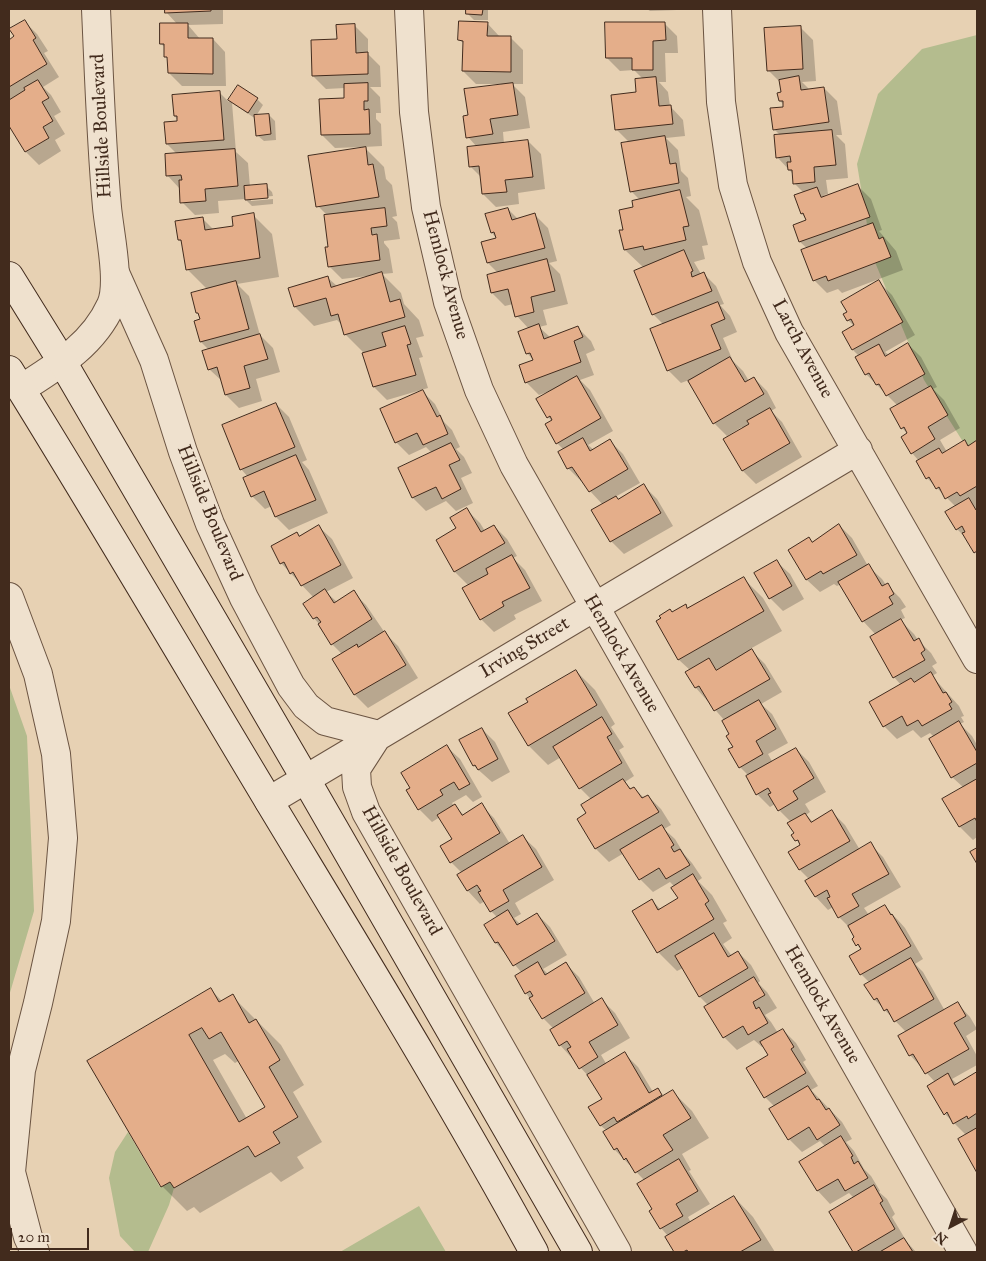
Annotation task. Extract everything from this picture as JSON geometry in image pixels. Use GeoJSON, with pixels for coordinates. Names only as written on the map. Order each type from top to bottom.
{"type":"FeatureCollection","features":[{"type":"Feature","properties":{"kind":"street","name":"Hillside Boulevard"},"geometry":{"type":"LineString","coordinates":[[96,9],[107,207],[115,273],[112,303],[98,327],[83,346],[62,363],[15,380],[171,635],[441,1085],[534,1252]]}},
{"type":"Feature","properties":{"kind":"street","name":"Hemlock Avenue"},"geometry":{"type":"LineString","coordinates":[[409,9],[414,112],[426,206],[448,302],[479,390],[514,465],[963,1252]]}},
{"type":"Feature","properties":{"kind":"street","name":"Larch Avenue"},"geometry":{"type":"LineString","coordinates":[[717,9],[722,102],[733,185],[758,262],[789,332],[977,659]]}},
{"type":"Feature","properties":{"kind":"street","name":"Hillside Boulevard"},"geometry":{"type":"LineString","coordinates":[[115,273],[154,360],[183,452],[210,524],[244,598],[291,686],[306,706],[325,721],[379,735],[356,769],[357,787],[366,812],[617,1252]]}},
{"type":"Feature","properties":{"kind":"street"},"geometry":{"type":"LineString","coordinates":[[9,276],[62,363]]}},
{"type":"Feature","properties":{"kind":"street","name":"Hillside Boulevard"},"geometry":{"type":"LineString","coordinates":[[62,363],[305,778],[578,1252]]}},
{"type":"Feature","properties":{"kind":"street","name":"Irving Street"},"geometry":{"type":"LineString","coordinates":[[269,801],[858,450]]}},
{"type":"Feature","properties":{"kind":"street"},"geometry":{"type":"LineString","coordinates":[[9,597],[38,674],[56,754],[63,838],[56,921],[21,1070],[10,1172],[28,1236],[35,1252]]}},
{"type":"Feature","properties":{"kind":"green space"},"geometry":{"type":"Polygon","coordinates":[[[977,35],[977,464],[924,380],[872,255],[857,164],[878,94],[922,49],[977,35]]]}},
{"type":"Feature","properties":{"kind":"green space"},"geometry":{"type":"Polygon","coordinates":[[[9,685],[27,736],[34,911],[9,996],[9,685]]]}},
{"type":"Feature","properties":{"kind":"green space"},"geometry":{"type":"Polygon","coordinates":[[[128,1132],[160,1187],[170,1182],[174,1188],[169,1205],[148,1252],[135,1252],[120,1236],[109,1178],[115,1152],[128,1132]]]}},
{"type":"Feature","properties":{"kind":"green space"},"geometry":{"type":"Polygon","coordinates":[[[419,1206],[446,1252],[340,1252],[419,1206]]]}},
{"type":"Feature","properties":{"kind":"building"},"geometry":{"type":"Polygon","coordinates":[[[165,9],[211,9],[211,11],[165,13],[165,9]]]}},
{"type":"Feature","properties":{"kind":"building"},"geometry":{"type":"Polygon","coordinates":[[[466,9],[483,9],[482,15],[466,14],[466,9]]]}},
{"type":"Feature","properties":{"kind":"building"},"geometry":{"type":"Polygon","coordinates":[[[25,20],[36,38],[33,40],[47,64],[9,87],[9,40],[14,36],[9,29],[25,20]]]}},
{"type":"Feature","properties":{"kind":"building"},"geometry":{"type":"Polygon","coordinates":[[[459,21],[488,22],[487,36],[511,36],[511,72],[462,71],[463,41],[458,40],[459,21]]]}},
{"type":"Feature","properties":{"kind":"building"},"geometry":{"type":"Polygon","coordinates":[[[605,22],[665,22],[666,40],[653,41],[653,70],[632,70],[632,58],[606,58],[605,22]]]}},
{"type":"Feature","properties":{"kind":"building"},"geometry":{"type":"Polygon","coordinates":[[[160,23],[188,23],[188,38],[213,38],[213,74],[168,73],[167,57],[164,57],[164,44],[160,44],[160,23]]]}},
{"type":"Feature","properties":{"kind":"building"},"geometry":{"type":"Polygon","coordinates":[[[355,24],[356,53],[368,52],[368,74],[312,76],[311,40],[337,39],[336,25],[355,24]]]}},
{"type":"Feature","properties":{"kind":"building"},"geometry":{"type":"Polygon","coordinates":[[[801,26],[803,69],[767,71],[764,28],[801,26]]]}},
{"type":"Feature","properties":{"kind":"building"},"geometry":{"type":"Polygon","coordinates":[[[799,76],[801,90],[824,87],[829,122],[773,130],[770,108],[783,107],[783,101],[779,101],[777,93],[781,92],[779,80],[799,76]]]}},
{"type":"Feature","properties":{"kind":"building"},"geometry":{"type":"Polygon","coordinates":[[[656,77],[659,106],[671,105],[673,124],[615,130],[611,95],[636,92],[635,79],[656,77]]]}},
{"type":"Feature","properties":{"kind":"building"},"geometry":{"type":"Polygon","coordinates":[[[38,80],[49,98],[42,102],[53,121],[43,127],[49,138],[25,152],[9,126],[9,100],[38,80]]]}},
{"type":"Feature","properties":{"kind":"building"},"geometry":{"type":"Polygon","coordinates":[[[368,83],[368,101],[364,101],[364,110],[369,109],[370,134],[321,135],[319,99],[344,98],[344,84],[368,83]]]}},
{"type":"Feature","properties":{"kind":"building"},"geometry":{"type":"Polygon","coordinates":[[[513,83],[518,115],[490,119],[493,134],[466,138],[463,116],[468,115],[464,89],[513,83]]]}},
{"type":"Feature","properties":{"kind":"building"},"geometry":{"type":"Polygon","coordinates":[[[238,85],[258,98],[248,113],[228,100],[238,85]]]}},
{"type":"Feature","properties":{"kind":"building"},"geometry":{"type":"Polygon","coordinates":[[[220,91],[224,140],[166,144],[164,122],[177,121],[177,116],[174,116],[172,95],[220,91]]]}},
{"type":"Feature","properties":{"kind":"building"},"geometry":{"type":"Polygon","coordinates":[[[269,114],[271,134],[256,136],[254,115],[269,114]]]}},
{"type":"Feature","properties":{"kind":"building"},"geometry":{"type":"Polygon","coordinates":[[[832,130],[836,165],[814,167],[815,182],[793,184],[792,170],[788,170],[787,162],[791,162],[790,156],[776,158],[774,135],[832,130]]]}},
{"type":"Feature","properties":{"kind":"building"},"geometry":{"type":"Polygon","coordinates":[[[665,136],[670,164],[676,163],[679,183],[630,192],[621,143],[665,136]]]}},
{"type":"Feature","properties":{"kind":"building"},"geometry":{"type":"Polygon","coordinates":[[[528,140],[533,177],[505,180],[507,192],[482,194],[479,166],[469,167],[467,147],[528,140]]]}},
{"type":"Feature","properties":{"kind":"building"},"geometry":{"type":"Polygon","coordinates":[[[366,147],[368,165],[373,164],[379,197],[316,207],[308,156],[366,147]]]}},
{"type":"Feature","properties":{"kind":"building"},"geometry":{"type":"Polygon","coordinates":[[[235,149],[238,186],[205,189],[206,201],[180,203],[179,180],[182,180],[181,175],[166,176],[165,154],[235,149]]]}},
{"type":"Feature","properties":{"kind":"building"},"geometry":{"type":"Polygon","coordinates":[[[267,184],[268,198],[245,200],[244,186],[267,184]]]}},
{"type":"Feature","properties":{"kind":"building"},"geometry":{"type":"Polygon","coordinates":[[[858,184],[870,217],[799,242],[793,225],[806,220],[803,213],[801,214],[794,195],[817,187],[821,197],[858,184]]]}},
{"type":"Feature","properties":{"kind":"building"},"geometry":{"type":"Polygon","coordinates":[[[680,190],[689,226],[683,227],[686,240],[644,250],[643,246],[624,250],[619,230],[623,230],[619,210],[633,207],[632,201],[680,190]]]}},
{"type":"Feature","properties":{"kind":"building"},"geometry":{"type":"Polygon","coordinates":[[[385,208],[387,226],[371,228],[372,235],[377,234],[380,260],[328,267],[325,247],[328,247],[324,215],[385,208]]]}},
{"type":"Feature","properties":{"kind":"building"},"geometry":{"type":"Polygon","coordinates":[[[508,208],[512,220],[535,213],[545,248],[487,263],[481,242],[496,238],[494,232],[491,233],[485,214],[508,208]]]}},
{"type":"Feature","properties":{"kind":"building"},"geometry":{"type":"Polygon","coordinates":[[[254,213],[260,258],[186,270],[181,240],[178,240],[175,221],[203,217],[205,230],[233,226],[232,217],[254,213]]]}},
{"type":"Feature","properties":{"kind":"building"},"geometry":{"type":"Polygon","coordinates":[[[873,223],[879,239],[883,237],[891,257],[828,281],[826,276],[813,281],[801,250],[873,223]]]}},
{"type":"Feature","properties":{"kind":"building"},"geometry":{"type":"Polygon","coordinates":[[[684,250],[693,271],[691,272],[692,277],[704,272],[712,291],[652,315],[634,271],[684,250]]]}},
{"type":"Feature","properties":{"kind":"building"},"geometry":{"type":"Polygon","coordinates":[[[547,259],[555,291],[531,297],[534,312],[515,317],[508,289],[491,293],[487,275],[547,259]]]}},
{"type":"Feature","properties":{"kind":"building"},"geometry":{"type":"Polygon","coordinates":[[[382,272],[390,302],[400,299],[405,317],[344,335],[338,314],[331,316],[326,298],[294,307],[288,288],[328,276],[331,287],[382,272]]]}},
{"type":"Feature","properties":{"kind":"building"},"geometry":{"type":"Polygon","coordinates":[[[879,280],[903,322],[852,350],[842,332],[854,325],[851,319],[847,321],[843,314],[847,312],[841,302],[879,280]]]}},
{"type":"Feature","properties":{"kind":"building"},"geometry":{"type":"Polygon","coordinates":[[[236,281],[249,329],[200,342],[194,321],[200,319],[198,313],[196,313],[191,293],[236,281]]]}},
{"type":"Feature","properties":{"kind":"building"},"geometry":{"type":"Polygon","coordinates":[[[718,302],[725,319],[711,325],[721,349],[667,371],[650,329],[718,302]]]}},
{"type":"Feature","properties":{"kind":"building"},"geometry":{"type":"Polygon","coordinates":[[[539,324],[544,339],[578,326],[583,337],[574,341],[581,362],[525,383],[519,365],[533,360],[530,353],[526,354],[518,332],[539,324]]]}},
{"type":"Feature","properties":{"kind":"building"},"geometry":{"type":"Polygon","coordinates":[[[405,326],[411,344],[407,345],[416,375],[373,387],[362,353],[386,346],[382,333],[405,326]]]}},
{"type":"Feature","properties":{"kind":"building"},"geometry":{"type":"Polygon","coordinates":[[[260,334],[268,359],[244,366],[250,388],[225,395],[217,367],[208,370],[202,351],[260,334]]]}},
{"type":"Feature","properties":{"kind":"building"},"geometry":{"type":"Polygon","coordinates":[[[908,343],[925,374],[886,396],[879,384],[876,385],[869,373],[865,375],[855,357],[879,344],[885,356],[908,343]]]}},
{"type":"Feature","properties":{"kind":"building"},"geometry":{"type":"Polygon","coordinates":[[[730,357],[745,382],[754,377],[764,394],[713,424],[688,381],[730,357]]]}},
{"type":"Feature","properties":{"kind":"building"},"geometry":{"type":"Polygon","coordinates":[[[577,376],[601,418],[556,444],[545,424],[552,420],[550,416],[547,418],[536,399],[577,376]]]}},
{"type":"Feature","properties":{"kind":"building"},"geometry":{"type":"Polygon","coordinates":[[[931,386],[948,415],[928,427],[935,439],[911,454],[901,437],[907,433],[904,427],[901,429],[890,409],[931,386]]]}},
{"type":"Feature","properties":{"kind":"building"},"geometry":{"type":"Polygon","coordinates":[[[423,390],[437,417],[440,415],[448,434],[423,445],[417,433],[395,443],[380,409],[423,390]]]}},
{"type":"Feature","properties":{"kind":"building"},"geometry":{"type":"Polygon","coordinates":[[[276,403],[295,447],[240,470],[222,425],[276,403]]]}},
{"type":"Feature","properties":{"kind":"building"},"geometry":{"type":"Polygon","coordinates":[[[770,408],[790,443],[742,471],[723,439],[749,424],[747,421],[770,408]]]}},
{"type":"Feature","properties":{"kind":"building"},"geometry":{"type":"Polygon","coordinates":[[[583,438],[590,451],[610,439],[628,469],[589,492],[572,467],[567,469],[558,452],[583,438]]]}},
{"type":"Feature","properties":{"kind":"building"},"geometry":{"type":"Polygon","coordinates":[[[965,440],[968,446],[977,440],[977,486],[960,496],[957,492],[945,499],[939,487],[936,489],[929,477],[926,479],[916,461],[939,448],[942,453],[965,440]]]}},
{"type":"Feature","properties":{"kind":"building"},"geometry":{"type":"Polygon","coordinates":[[[451,443],[460,460],[449,465],[461,489],[442,499],[436,487],[412,498],[398,468],[451,443]]]}},
{"type":"Feature","properties":{"kind":"building"},"geometry":{"type":"Polygon","coordinates":[[[296,455],[316,500],[275,517],[264,491],[251,497],[243,478],[296,455]]]}},
{"type":"Feature","properties":{"kind":"building"},"geometry":{"type":"Polygon","coordinates":[[[644,484],[661,513],[610,542],[591,510],[616,496],[618,499],[644,484]]]}},
{"type":"Feature","properties":{"kind":"building"},"geometry":{"type":"Polygon","coordinates":[[[969,498],[977,509],[977,551],[974,553],[962,533],[965,532],[962,526],[956,530],[945,512],[969,498]]]}},
{"type":"Feature","properties":{"kind":"building"},"geometry":{"type":"Polygon","coordinates":[[[467,508],[481,532],[494,525],[505,543],[454,572],[436,540],[456,528],[450,518],[467,508]]]}},
{"type":"Feature","properties":{"kind":"building"},"geometry":{"type":"Polygon","coordinates":[[[839,524],[857,555],[823,574],[821,571],[806,580],[788,550],[809,537],[812,542],[839,524]]]}},
{"type":"Feature","properties":{"kind":"building"},"geometry":{"type":"Polygon","coordinates":[[[319,525],[341,565],[301,586],[293,572],[290,574],[284,562],[280,564],[271,546],[297,532],[299,536],[319,525]]]}},
{"type":"Feature","properties":{"kind":"building"},"geometry":{"type":"Polygon","coordinates":[[[512,555],[530,588],[502,602],[504,606],[480,620],[462,588],[488,574],[486,569],[512,555]]]}},
{"type":"Feature","properties":{"kind":"building"},"geometry":{"type":"Polygon","coordinates":[[[777,560],[792,586],[769,599],[754,573],[777,560]]]}},
{"type":"Feature","properties":{"kind":"building"},"geometry":{"type":"Polygon","coordinates":[[[869,564],[882,586],[888,583],[894,594],[889,597],[893,604],[862,622],[838,582],[869,564]]]}},
{"type":"Feature","properties":{"kind":"building"},"geometry":{"type":"Polygon","coordinates":[[[744,577],[764,611],[678,660],[656,621],[661,618],[659,616],[670,609],[672,612],[686,604],[687,608],[744,577]]]}},
{"type":"Feature","properties":{"kind":"building"},"geometry":{"type":"Polygon","coordinates":[[[325,589],[334,603],[354,590],[372,619],[331,645],[318,624],[321,622],[317,617],[313,619],[303,604],[325,589]]]}},
{"type":"Feature","properties":{"kind":"building"},"geometry":{"type":"Polygon","coordinates":[[[901,619],[914,641],[919,638],[925,650],[921,653],[925,660],[893,678],[870,637],[901,619]]]}},
{"type":"Feature","properties":{"kind":"building"},"geometry":{"type":"Polygon","coordinates":[[[385,631],[406,665],[354,695],[332,659],[357,644],[358,647],[385,631]]]}},
{"type":"Feature","properties":{"kind":"building"},"geometry":{"type":"Polygon","coordinates":[[[752,649],[770,679],[714,711],[699,686],[695,688],[685,672],[709,658],[716,670],[752,649]]]}},
{"type":"Feature","properties":{"kind":"building"},"geometry":{"type":"Polygon","coordinates":[[[576,670],[597,705],[528,746],[508,713],[528,702],[526,699],[576,670]]]}},
{"type":"Feature","properties":{"kind":"building"},"geometry":{"type":"Polygon","coordinates":[[[931,672],[943,693],[946,692],[952,702],[949,704],[952,709],[922,726],[918,720],[907,726],[902,716],[883,727],[869,702],[911,678],[914,682],[931,672]]]}},
{"type":"Feature","properties":{"kind":"building"},"geometry":{"type":"Polygon","coordinates":[[[759,700],[776,729],[756,741],[763,754],[739,768],[728,749],[733,747],[726,736],[729,734],[722,721],[759,700]]]}},
{"type":"Feature","properties":{"kind":"building"},"geometry":{"type":"Polygon","coordinates":[[[602,717],[612,734],[607,737],[622,763],[579,789],[553,747],[602,717]]]}},
{"type":"Feature","properties":{"kind":"building"},"geometry":{"type":"Polygon","coordinates":[[[959,721],[977,752],[977,763],[951,778],[929,739],[959,721]]]}},
{"type":"Feature","properties":{"kind":"building"},"geometry":{"type":"Polygon","coordinates":[[[482,728],[498,759],[478,770],[475,765],[473,766],[459,740],[482,728]]]}},
{"type":"Feature","properties":{"kind":"building"},"geometry":{"type":"Polygon","coordinates":[[[447,745],[470,784],[459,790],[454,782],[440,790],[443,795],[418,810],[406,790],[410,788],[401,773],[447,745]]]}},
{"type":"Feature","properties":{"kind":"building"},"geometry":{"type":"Polygon","coordinates":[[[796,748],[814,778],[793,791],[798,799],[778,811],[768,794],[771,793],[768,788],[756,795],[746,776],[796,748]]]}},
{"type":"Feature","properties":{"kind":"building"},"geometry":{"type":"Polygon","coordinates":[[[623,779],[630,789],[634,787],[642,798],[648,795],[659,812],[595,849],[577,819],[586,813],[581,805],[623,779]]]}},
{"type":"Feature","properties":{"kind":"building"},"geometry":{"type":"Polygon","coordinates":[[[977,779],[977,822],[975,818],[959,827],[942,799],[977,779]]]}},
{"type":"Feature","properties":{"kind":"building"},"geometry":{"type":"Polygon","coordinates":[[[482,803],[500,833],[450,863],[440,846],[452,839],[437,815],[455,804],[462,815],[482,803]]]}},
{"type":"Feature","properties":{"kind":"building"},"geometry":{"type":"Polygon","coordinates":[[[832,810],[850,841],[799,870],[788,852],[800,845],[798,840],[795,841],[791,835],[794,833],[787,823],[805,813],[811,822],[832,810]]]}},
{"type":"Feature","properties":{"kind":"building"},"geometry":{"type":"Polygon","coordinates":[[[662,825],[674,845],[671,847],[674,852],[680,849],[690,865],[666,879],[659,868],[639,880],[620,850],[662,825]]]}},
{"type":"Feature","properties":{"kind":"building"},"geometry":{"type":"Polygon","coordinates":[[[523,835],[542,867],[503,890],[509,901],[490,912],[478,892],[481,891],[477,885],[467,891],[457,875],[523,835]]]}},
{"type":"Feature","properties":{"kind":"building"},"geometry":{"type":"Polygon","coordinates":[[[871,842],[889,874],[852,894],[859,906],[838,918],[827,898],[830,897],[827,890],[815,897],[805,881],[871,842]]]}},
{"type":"Feature","properties":{"kind":"building"},"geometry":{"type":"Polygon","coordinates":[[[977,848],[977,864],[970,852],[977,848]]]}},
{"type":"Feature","properties":{"kind":"building"},"geometry":{"type":"Polygon","coordinates":[[[693,874],[709,901],[705,904],[714,919],[657,953],[632,911],[652,899],[658,910],[678,898],[671,888],[693,874]]]}},
{"type":"Feature","properties":{"kind":"building"},"geometry":{"type":"Polygon","coordinates":[[[885,905],[911,946],[860,975],[849,956],[861,949],[858,944],[856,946],[852,939],[854,937],[848,926],[885,905]]]}},
{"type":"Feature","properties":{"kind":"building"},"geometry":{"type":"Polygon","coordinates":[[[508,910],[517,925],[537,913],[555,941],[513,966],[498,942],[495,943],[484,925],[508,910]]]}},
{"type":"Feature","properties":{"kind":"building"},"geometry":{"type":"Polygon","coordinates":[[[714,933],[728,957],[738,951],[748,968],[699,997],[675,956],[714,933]]]}},
{"type":"Feature","properties":{"kind":"building"},"geometry":{"type":"Polygon","coordinates":[[[911,958],[934,999],[894,1022],[887,1009],[884,1011],[877,998],[874,1000],[864,985],[911,958]]]}},
{"type":"Feature","properties":{"kind":"building"},"geometry":{"type":"Polygon","coordinates":[[[538,962],[545,975],[566,962],[585,993],[542,1019],[529,998],[533,996],[530,991],[525,994],[515,976],[538,962]]]}},
{"type":"Feature","properties":{"kind":"building"},"geometry":{"type":"Polygon","coordinates":[[[754,977],[765,995],[753,1002],[756,1009],[759,1007],[768,1023],[748,1035],[743,1026],[723,1038],[704,1007],[754,977]]]}},
{"type":"Feature","properties":{"kind":"building"},"geometry":{"type":"Polygon","coordinates":[[[211,988],[219,1002],[233,994],[249,1023],[256,1019],[280,1060],[269,1067],[298,1117],[273,1132],[280,1143],[255,1157],[248,1146],[174,1188],[170,1182],[161,1187],[87,1061],[211,988]],[[202,1028],[189,1035],[239,1122],[265,1107],[221,1032],[209,1039],[202,1028]]]}},
{"type":"Feature","properties":{"kind":"building"},"geometry":{"type":"Polygon","coordinates":[[[602,998],[618,1025],[589,1042],[598,1057],[579,1069],[567,1049],[571,1047],[567,1041],[559,1046],[550,1030],[602,998]]]}},
{"type":"Feature","properties":{"kind":"building"},"geometry":{"type":"Polygon","coordinates":[[[958,1002],[966,1016],[954,1023],[969,1049],[925,1074],[913,1054],[909,1056],[898,1036],[958,1002]]]}},
{"type":"Feature","properties":{"kind":"building"},"geometry":{"type":"Polygon","coordinates":[[[783,1029],[794,1047],[791,1049],[806,1073],[764,1098],[746,1068],[768,1055],[760,1042],[783,1029]]]}},
{"type":"Feature","properties":{"kind":"building"},"geometry":{"type":"Polygon","coordinates":[[[625,1052],[649,1093],[658,1088],[662,1095],[617,1122],[614,1117],[600,1126],[588,1107],[602,1099],[587,1075],[625,1052]]]}},
{"type":"Feature","properties":{"kind":"building"},"geometry":{"type":"Polygon","coordinates":[[[977,1072],[977,1113],[968,1119],[967,1116],[953,1124],[947,1112],[944,1115],[927,1086],[948,1073],[954,1085],[977,1072]]]}},
{"type":"Feature","properties":{"kind":"building"},"geometry":{"type":"Polygon","coordinates":[[[808,1086],[826,1110],[829,1108],[840,1125],[817,1140],[809,1127],[788,1140],[769,1109],[808,1086]]]}},
{"type":"Feature","properties":{"kind":"building"},"geometry":{"type":"Polygon","coordinates":[[[673,1090],[691,1118],[663,1135],[673,1150],[635,1173],[617,1148],[614,1150],[603,1132],[673,1090]]]}},
{"type":"Feature","properties":{"kind":"building"},"geometry":{"type":"Polygon","coordinates":[[[977,1128],[977,1173],[958,1139],[977,1128]]]}},
{"type":"Feature","properties":{"kind":"building"},"geometry":{"type":"Polygon","coordinates":[[[841,1136],[853,1156],[851,1157],[854,1164],[858,1161],[868,1178],[845,1191],[838,1179],[817,1191],[799,1162],[841,1136]]]}},
{"type":"Feature","properties":{"kind":"building"},"geometry":{"type":"Polygon","coordinates":[[[679,1159],[698,1191],[676,1204],[683,1216],[660,1229],[649,1211],[652,1209],[637,1184],[679,1159]]]}},
{"type":"Feature","properties":{"kind":"building"},"geometry":{"type":"Polygon","coordinates":[[[874,1185],[883,1201],[880,1203],[895,1229],[853,1252],[829,1212],[874,1185]]]}},
{"type":"Feature","properties":{"kind":"building"},"geometry":{"type":"Polygon","coordinates":[[[734,1196],[761,1240],[740,1252],[688,1252],[687,1250],[674,1252],[665,1237],[734,1196]]]}},
{"type":"Feature","properties":{"kind":"building"},"geometry":{"type":"Polygon","coordinates":[[[904,1238],[913,1252],[880,1252],[904,1238]]]}}]}
